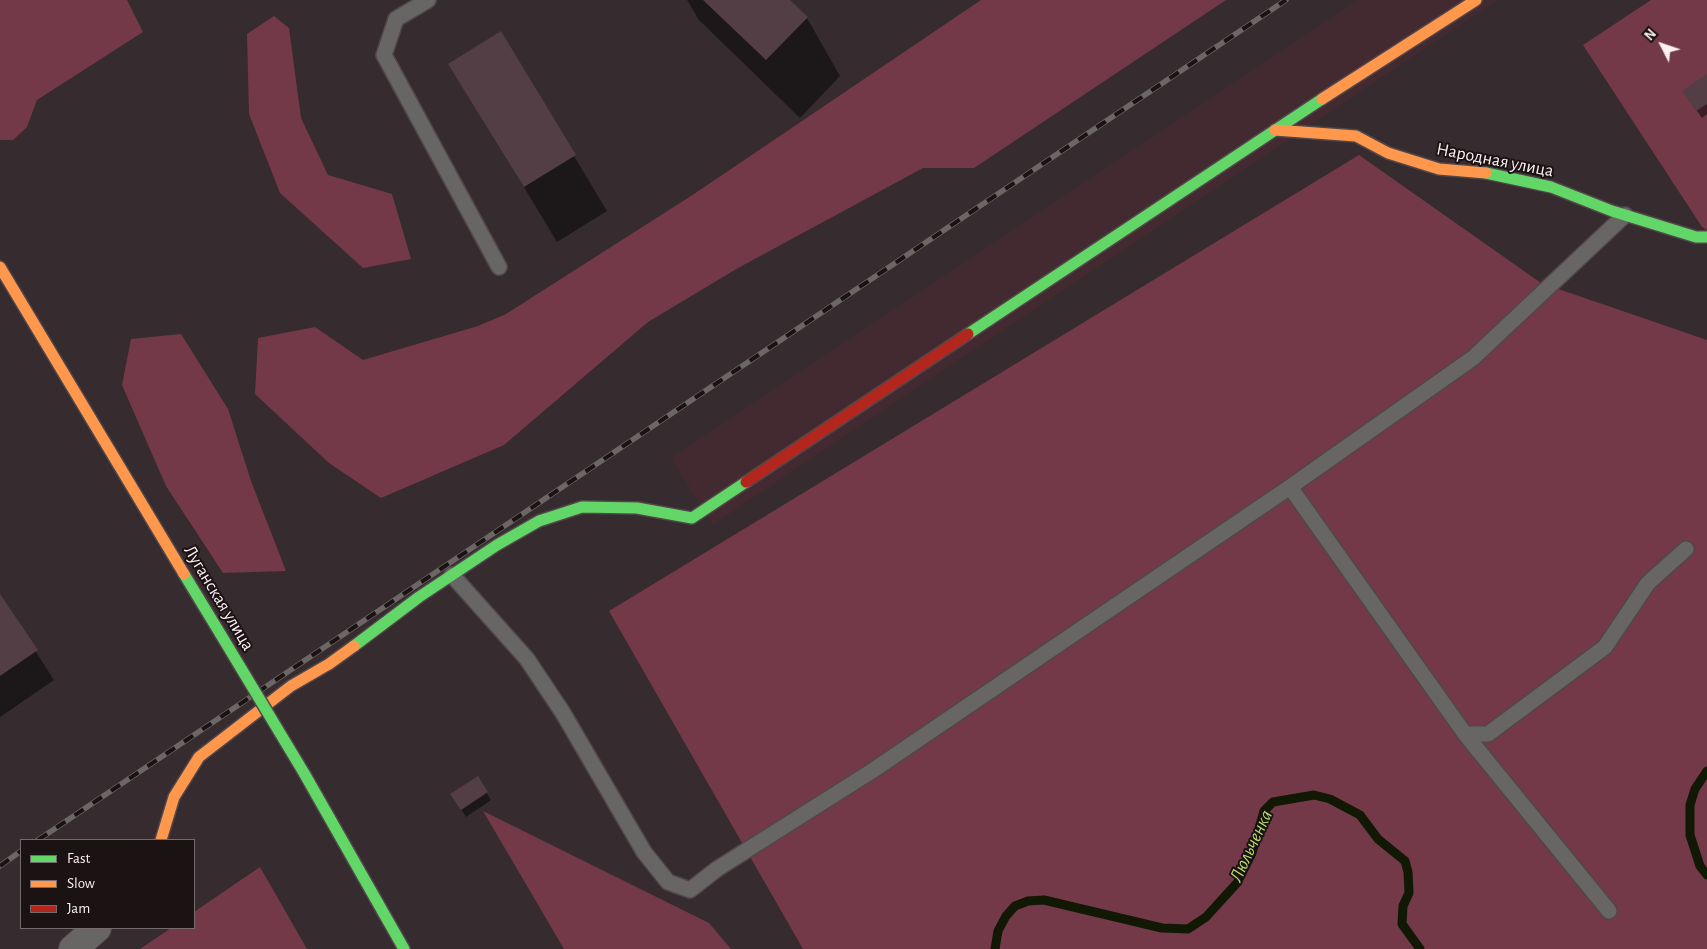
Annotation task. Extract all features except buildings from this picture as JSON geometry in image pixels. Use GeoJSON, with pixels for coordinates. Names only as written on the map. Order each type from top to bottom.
{"type":"FeatureCollection","features":[{"type":"Feature","properties":{"kind":"main road"},"geometry":{"type":"LineString","coordinates":[[161,839],[174,797],[199,757],[291,686],[329,664],[452,575],[538,521],[582,507],[637,508],[692,518],[1275,130],[1476,0]]}},
{"type":"Feature","properties":{"kind":"main road","name":"Народная улица"},"geometry":{"type":"LineString","coordinates":[[1275,130],[1356,136],[1388,153],[1439,170],[1487,173],[1551,187],[1625,215],[1696,237],[1707,237]]}},
{"type":"Feature","properties":{"kind":"main road","name":"Луганская улица"},"geometry":{"type":"LineString","coordinates":[[0,267],[304,773],[404,949]]}},
{"type":"Feature","properties":{"kind":"street"},"geometry":{"type":"LineString","coordinates":[[73,949],[96,929]]}},
{"type":"Feature","properties":{"kind":"lane"},"geometry":{"type":"LineString","coordinates":[[428,0],[396,19],[384,55],[499,267]]}},
{"type":"Feature","properties":{"kind":"lane"},"geometry":{"type":"LineString","coordinates":[[452,575],[527,659],[563,713],[644,852],[668,882],[690,890],[717,869],[872,771],[1290,487],[1473,358],[1625,215]]}},
{"type":"Feature","properties":{"kind":"lane"},"geometry":{"type":"LineString","coordinates":[[1290,487],[1465,734],[1609,911]]}},
{"type":"Feature","properties":{"kind":"lane"},"geometry":{"type":"LineString","coordinates":[[1465,734],[1488,734],[1605,647],[1648,583],[1686,550]]}},
{"type":"Feature","properties":{"kind":"shaded area"},"geometry":{"type":"Polygon","coordinates":[[[0,0],[127,0],[143,32],[37,100],[27,127],[13,140],[0,140],[0,0]]]}},
{"type":"Feature","properties":{"kind":"shaded area"},"geometry":{"type":"Polygon","coordinates":[[[981,0],[1226,0],[974,168],[923,168],[738,268],[648,322],[504,445],[381,498],[329,463],[255,394],[258,338],[315,327],[363,360],[478,326],[506,314],[694,194],[981,0]]]}},
{"type":"Feature","properties":{"kind":"shaded area"},"geometry":{"type":"Polygon","coordinates":[[[1358,0],[1497,0],[713,525],[671,458],[1358,0]]]}},
{"type":"Feature","properties":{"kind":"shaded area"},"geometry":{"type":"Polygon","coordinates":[[[1651,0],[1707,0],[1707,230],[1702,227],[1583,45],[1651,0]]]}},
{"type":"Feature","properties":{"kind":"shaded area"},"geometry":{"type":"Polygon","coordinates":[[[274,16],[289,28],[301,118],[328,175],[392,194],[411,259],[363,268],[280,193],[249,114],[247,34],[274,16]]]}},
{"type":"Feature","properties":{"kind":"shaded area"},"geometry":{"type":"Polygon","coordinates":[[[1359,155],[1541,283],[1707,340],[1707,949],[803,949],[609,611],[1359,155]]]}},
{"type":"Feature","properties":{"kind":"shaded area"},"geometry":{"type":"Polygon","coordinates":[[[181,334],[228,409],[251,481],[286,571],[223,573],[166,486],[122,385],[131,339],[181,334]]]}},
{"type":"Feature","properties":{"kind":"shaded area"},"geometry":{"type":"Polygon","coordinates":[[[483,811],[709,923],[731,949],[564,949],[483,811]]]}},
{"type":"Feature","properties":{"kind":"shaded area"},"geometry":{"type":"Polygon","coordinates":[[[260,867],[307,949],[140,949],[170,929],[195,929],[195,911],[260,867]]]}},
{"type":"Feature","properties":{"kind":"waterway","name":"Люльченка"},"geometry":{"type":"LineString","coordinates":[[1707,771],[1695,789],[1690,805],[1690,835],[1700,866],[1707,875]]}},
{"type":"Feature","properties":{"kind":"waterway","name":"Люльченка"},"geometry":{"type":"LineString","coordinates":[[995,949],[998,931],[1006,916],[1015,906],[1028,901],[1044,900],[1162,928],[1188,929],[1206,917],[1237,883],[1252,853],[1264,811],[1273,802],[1314,795],[1330,799],[1360,815],[1378,839],[1405,861],[1408,872],[1409,893],[1403,906],[1402,924],[1420,949]]}},
{"type":"Feature","properties":{"kind":"railway"},"geometry":{"type":"LineString","coordinates":[[39,839],[1286,0]]}},
{"type":"Feature","properties":{"kind":"railway"},"geometry":{"type":"LineString","coordinates":[[0,866],[20,852]]}},
{"type":"Feature","properties":{"kind":"traffic: fast"},"geometry":{"type":"LineString","coordinates":[[968,334],[1322,99]]}},
{"type":"Feature","properties":{"kind":"traffic: fast"},"geometry":{"type":"LineString","coordinates":[[1486,173],[1551,187],[1612,211],[1696,237],[1707,237]]}},
{"type":"Feature","properties":{"kind":"traffic: fast"},"geometry":{"type":"LineString","coordinates":[[354,646],[419,597],[497,545],[539,521],[582,507],[637,508],[692,518],[746,482]]}},
{"type":"Feature","properties":{"kind":"traffic: fast"},"geometry":{"type":"LineString","coordinates":[[184,574],[221,635]]}},
{"type":"Feature","properties":{"kind":"traffic: fast"},"geometry":{"type":"LineString","coordinates":[[221,635],[304,773]]}},
{"type":"Feature","properties":{"kind":"traffic: fast"},"geometry":{"type":"LineString","coordinates":[[304,773],[404,949]]}},
{"type":"Feature","properties":{"kind":"traffic: slow"},"geometry":{"type":"LineString","coordinates":[[1322,99],[1476,0]]}},
{"type":"Feature","properties":{"kind":"traffic: slow"},"geometry":{"type":"LineString","coordinates":[[1275,130],[1356,136],[1388,153],[1439,169],[1486,173]]}},
{"type":"Feature","properties":{"kind":"traffic: slow"},"geometry":{"type":"LineString","coordinates":[[0,267],[184,574]]}},
{"type":"Feature","properties":{"kind":"traffic: slow"},"geometry":{"type":"LineString","coordinates":[[161,839],[174,797],[199,757],[291,686],[329,664],[354,646]]}},
{"type":"Feature","properties":{"kind":"traffic: jam"},"geometry":{"type":"LineString","coordinates":[[746,482],[968,334]]}}]}
